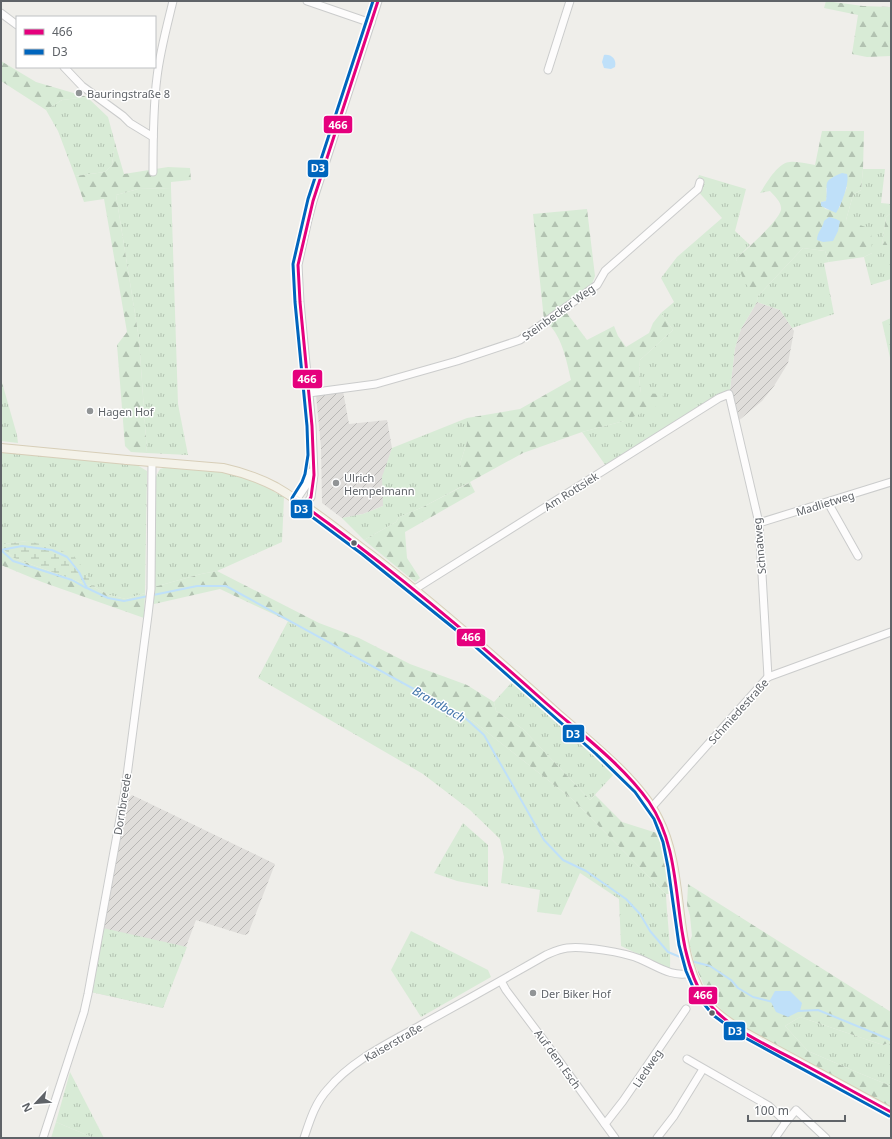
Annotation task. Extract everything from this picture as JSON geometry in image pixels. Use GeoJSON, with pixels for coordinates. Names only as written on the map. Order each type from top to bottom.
{"type":"FeatureCollection","features":[{"type":"Feature","properties":{"kind":"main road"},"geometry":{"type":"LineString","coordinates":[[1,448],[223,468],[260,479],[296,500],[414,589],[480,643],[629,778],[652,807],[665,833],[675,873],[684,941],[690,970],[711,1006],[731,1024],[891,1112]]}},
{"type":"Feature","properties":{"kind":"street"},"geometry":{"type":"LineString","coordinates":[[153,172],[153,137],[157,75],[173,1]]}},
{"type":"Feature","properties":{"kind":"street"},"geometry":{"type":"LineString","coordinates":[[307,1],[371,23]]}},
{"type":"Feature","properties":{"kind":"street"},"geometry":{"type":"LineString","coordinates":[[305,507],[311,496],[314,475],[312,426],[300,302],[298,265],[311,207],[378,1]]}},
{"type":"Feature","properties":{"kind":"street"},"geometry":{"type":"LineString","coordinates":[[548,70],[570,1]]}},
{"type":"Feature","properties":{"kind":"street"},"geometry":{"type":"LineString","coordinates":[[1,13],[16,24]]}},
{"type":"Feature","properties":{"kind":"street"},"geometry":{"type":"LineString","coordinates":[[71,70],[82,86],[123,116],[130,123],[153,137]]}},
{"type":"Feature","properties":{"kind":"street","name":"Steinbecker Weg"},"geometry":{"type":"LineString","coordinates":[[309,393],[376,384],[457,361],[520,340],[597,285],[605,271],[698,189],[700,182]]}},
{"type":"Feature","properties":{"kind":"street","name":"Schnatweg"},"geometry":{"type":"LineString","coordinates":[[729,394],[759,523],[768,677]]}},
{"type":"Feature","properties":{"kind":"street","name":"Am Rottsiek"},"geometry":{"type":"LineString","coordinates":[[414,589],[719,398],[729,394]]}},
{"type":"Feature","properties":{"kind":"street"},"geometry":{"type":"LineString","coordinates":[[296,500],[307,484],[313,456]]}},
{"type":"Feature","properties":{"kind":"street","name":"Dornbreede"},"geometry":{"type":"LineString","coordinates":[[43,1138],[84,1012],[125,791],[150,592],[152,462]]}},
{"type":"Feature","properties":{"kind":"street","name":"Madlietweg"},"geometry":{"type":"LineString","coordinates":[[759,523],[891,482]]}},
{"type":"Feature","properties":{"kind":"street"},"geometry":{"type":"LineString","coordinates":[[829,502],[858,556]]}},
{"type":"Feature","properties":{"kind":"street","name":"Schmiedestraße"},"geometry":{"type":"LineString","coordinates":[[652,807],[768,677],[891,632]]}},
{"type":"Feature","properties":{"kind":"street","name":"Kaiserstraße"},"geometry":{"type":"LineString","coordinates":[[304,1138],[310,1119],[320,1099],[346,1072],[394,1040],[556,950],[568,948],[611,951],[639,958],[678,975],[690,970]]}},
{"type":"Feature","properties":{"kind":"street","name":"Auf dem Esch"},"geometry":{"type":"LineString","coordinates":[[501,981],[506,990],[615,1138]]}},
{"type":"Feature","properties":{"kind":"street","name":"Liedweg"},"geometry":{"type":"LineString","coordinates":[[605,1124],[623,1101],[686,1009]]}},
{"type":"Feature","properties":{"kind":"street"},"geometry":{"type":"LineString","coordinates":[[687,1059],[764,1103],[786,1122]]}},
{"type":"Feature","properties":{"kind":"street"},"geometry":{"type":"LineString","coordinates":[[657,1138],[674,1116],[703,1069]]}},
{"type":"Feature","properties":{"kind":"street"},"geometry":{"type":"LineString","coordinates":[[775,1138],[796,1110],[826,1138]]}},
{"type":"Feature","properties":{"kind":"shaded area"},"geometry":{"type":"Polygon","coordinates":[[[757,302],[780,310],[794,331],[788,363],[774,386],[762,401],[738,421],[730,390],[735,348],[741,329],[757,302]]]}},
{"type":"Feature","properties":{"kind":"shaded area"},"geometry":{"type":"Polygon","coordinates":[[[343,391],[349,424],[387,420],[392,448],[383,477],[383,506],[363,514],[342,518],[322,503],[321,447],[316,395],[343,391]]]}},
{"type":"Feature","properties":{"kind":"shaded area"},"geometry":{"type":"Polygon","coordinates":[[[132,795],[275,864],[248,934],[244,935],[196,920],[163,1008],[91,992],[127,800],[132,795]]]}},
{"type":"Feature","properties":{"kind":"green space"},"geometry":{"type":"Polygon","coordinates":[[[826,1],[863,6],[891,7],[891,56],[867,57],[852,54],[858,15],[824,8],[826,1]]]}},
{"type":"Feature","properties":{"kind":"green space"},"geometry":{"type":"Polygon","coordinates":[[[1,61],[36,82],[87,97],[62,100],[46,110],[1,81],[1,61]]]}},
{"type":"Feature","properties":{"kind":"green space"},"geometry":{"type":"Polygon","coordinates":[[[87,97],[108,117],[115,143],[112,165],[105,172],[75,176],[58,131],[46,110],[62,100],[87,97]]]}},
{"type":"Feature","properties":{"kind":"green space"},"geometry":{"type":"Polygon","coordinates":[[[822,131],[864,131],[861,190],[853,195],[846,220],[871,229],[872,253],[864,257],[829,262],[825,251],[803,248],[758,296],[757,302],[743,279],[736,259],[768,228],[779,215],[781,210],[779,202],[770,191],[760,193],[777,169],[786,163],[796,162],[815,165],[822,131]],[[847,187],[826,188],[826,201],[821,202],[825,209],[830,210],[840,207],[847,187]]]}},
{"type":"Feature","properties":{"kind":"green space"},"geometry":{"type":"Polygon","coordinates":[[[115,143],[124,174],[168,167],[190,168],[191,180],[171,182],[171,188],[138,189],[116,195],[139,339],[147,453],[131,452],[125,446],[117,345],[127,332],[104,199],[84,202],[75,176],[105,172],[112,165],[115,143]]]}},
{"type":"Feature","properties":{"kind":"green space"},"geometry":{"type":"Polygon","coordinates":[[[863,169],[885,169],[881,203],[891,204],[891,213],[886,217],[882,245],[891,245],[891,279],[871,285],[864,257],[872,253],[846,220],[853,195],[861,190],[863,169]]]}},
{"type":"Feature","properties":{"kind":"green space"},"geometry":{"type":"Polygon","coordinates":[[[699,175],[746,189],[735,231],[750,245],[736,259],[757,301],[758,296],[803,248],[825,251],[829,262],[824,263],[834,314],[792,328],[780,310],[757,302],[741,329],[735,348],[730,390],[606,466],[582,432],[624,421],[641,393],[639,378],[640,360],[673,330],[661,313],[674,302],[661,278],[677,257],[722,218],[695,188],[699,175]]]}},
{"type":"Feature","properties":{"kind":"green space"},"geometry":{"type":"Polygon","coordinates":[[[171,188],[178,404],[188,455],[147,453],[139,339],[116,195],[138,189],[171,188]]]}},
{"type":"Feature","properties":{"kind":"green space"},"geometry":{"type":"Polygon","coordinates":[[[587,209],[595,276],[592,284],[565,307],[566,312],[587,340],[614,326],[618,336],[626,347],[649,333],[653,323],[661,313],[673,330],[640,360],[639,378],[641,393],[663,394],[662,404],[624,421],[582,432],[523,453],[470,482],[475,492],[405,532],[407,558],[420,578],[415,582],[364,540],[396,522],[399,517],[423,507],[469,483],[460,464],[467,442],[467,418],[520,409],[571,380],[565,355],[559,340],[555,332],[544,320],[533,214],[587,209]]]}},
{"type":"Feature","properties":{"kind":"green space"},"geometry":{"type":"Polygon","coordinates":[[[891,213],[891,245],[882,245],[886,217],[891,213]]]}},
{"type":"Feature","properties":{"kind":"green space"},"geometry":{"type":"Polygon","coordinates":[[[891,318],[891,362],[882,322],[891,318]]]}},
{"type":"Feature","properties":{"kind":"green space"},"geometry":{"type":"Polygon","coordinates":[[[1,379],[17,435],[18,443],[1,441],[1,379]]]}},
{"type":"Feature","properties":{"kind":"green space"},"geometry":{"type":"Polygon","coordinates":[[[467,418],[467,442],[460,464],[470,482],[423,507],[399,517],[396,522],[364,540],[342,518],[363,514],[383,506],[382,477],[392,448],[467,418]]]}},
{"type":"Feature","properties":{"kind":"green space"},"geometry":{"type":"Polygon","coordinates":[[[1,452],[137,465],[147,471],[145,593],[126,599],[109,595],[96,588],[88,578],[27,541],[1,544],[1,452]]]}},
{"type":"Feature","properties":{"kind":"green space"},"geometry":{"type":"Polygon","coordinates":[[[167,467],[212,470],[239,475],[284,497],[282,542],[217,571],[154,587],[155,478],[160,469],[167,467]]]}},
{"type":"Feature","properties":{"kind":"green space"},"geometry":{"type":"Polygon","coordinates":[[[27,541],[50,546],[74,556],[96,588],[14,558],[1,547],[1,544],[27,541]]]}},
{"type":"Feature","properties":{"kind":"green space"},"geometry":{"type":"Polygon","coordinates":[[[1,547],[14,558],[96,588],[109,595],[126,599],[145,593],[144,618],[42,582],[1,565],[1,547]]]}},
{"type":"Feature","properties":{"kind":"green space"},"geometry":{"type":"Polygon","coordinates":[[[217,571],[319,623],[359,638],[410,664],[467,685],[494,702],[496,711],[523,729],[590,800],[595,795],[622,822],[660,834],[669,873],[671,894],[666,894],[572,799],[473,721],[463,717],[288,621],[220,589],[154,604],[154,587],[217,571]]]}},
{"type":"Feature","properties":{"kind":"green space"},"geometry":{"type":"Polygon","coordinates":[[[288,621],[463,717],[473,721],[572,799],[666,894],[670,969],[621,946],[619,899],[580,873],[561,915],[537,912],[540,890],[501,883],[504,857],[500,839],[470,810],[423,774],[258,678],[288,621]]]}},
{"type":"Feature","properties":{"kind":"green space"},"geometry":{"type":"Polygon","coordinates":[[[513,681],[615,773],[590,800],[523,729],[496,711],[494,702],[513,681]]]}},
{"type":"Feature","properties":{"kind":"green space"},"geometry":{"type":"Polygon","coordinates":[[[463,823],[488,845],[488,887],[457,881],[434,873],[463,823]]]}},
{"type":"Feature","properties":{"kind":"green space"},"geometry":{"type":"Polygon","coordinates":[[[688,884],[891,1012],[891,1042],[883,1045],[800,1017],[785,1026],[808,1051],[891,1086],[891,1109],[743,1027],[725,1014],[706,990],[695,965],[689,943],[692,936],[690,916],[687,905],[688,884]]]}},
{"type":"Feature","properties":{"kind":"green space"},"geometry":{"type":"Polygon","coordinates":[[[103,928],[187,947],[163,1008],[91,992],[103,928]]]}},
{"type":"Feature","properties":{"kind":"green space"},"geometry":{"type":"Polygon","coordinates":[[[411,931],[488,970],[491,977],[421,1017],[391,970],[411,931]]]}},
{"type":"Feature","properties":{"kind":"green space"},"geometry":{"type":"Polygon","coordinates":[[[800,1017],[883,1045],[891,1042],[891,1086],[808,1051],[785,1026],[800,1017]]]}},
{"type":"Feature","properties":{"kind":"green space"},"geometry":{"type":"Polygon","coordinates":[[[70,1072],[104,1138],[94,1138],[56,1122],[70,1072]]]}},
{"type":"Feature","properties":{"kind":"green space"},"geometry":{"type":"Polygon","coordinates":[[[56,1122],[94,1138],[51,1138],[56,1122]]]}},
{"type":"Feature","properties":{"kind":"water"},"geometry":{"type":"Polygon","coordinates":[[[604,55],[609,55],[614,59],[615,67],[611,69],[604,68],[602,62],[604,55]]]}},
{"type":"Feature","properties":{"kind":"water"},"geometry":{"type":"Polygon","coordinates":[[[842,173],[847,174],[848,178],[842,200],[836,213],[821,206],[821,202],[826,201],[828,181],[842,173]]]}},
{"type":"Feature","properties":{"kind":"water"},"geometry":{"type":"Polygon","coordinates":[[[829,217],[840,221],[838,231],[833,241],[823,242],[817,240],[824,221],[829,217]]]}},
{"type":"Feature","properties":{"kind":"water"},"geometry":{"type":"Polygon","coordinates":[[[775,991],[790,991],[802,1003],[800,1011],[788,1017],[776,1012],[770,1000],[775,991]]]}},
{"type":"Feature","properties":{"kind":"waterway","name":"Brandbach"},"geometry":{"type":"LineString","coordinates":[[1,550],[22,546],[52,550],[67,557],[79,572],[87,588],[108,598],[124,601],[197,586],[226,586],[463,716],[484,735],[544,840],[563,860],[586,871],[626,899],[640,914],[650,931],[668,952],[685,959]]}},
{"type":"Feature","properties":{"kind":"waterway"},"geometry":{"type":"LineString","coordinates":[[1,550],[13,561],[72,580],[86,588]]}},
{"type":"Feature","properties":{"kind":"waterway","name":"Brandbach"},"geometry":{"type":"LineString","coordinates":[[691,961],[710,966],[731,980],[738,988],[753,997],[773,1002]]}},
{"type":"Feature","properties":{"kind":"waterway"},"geometry":{"type":"LineString","coordinates":[[798,1011],[818,1010],[891,1040]]}},
{"type":"Feature","properties":{"kind":"transit line","name":"D3"},"geometry":{"type":"LineString","coordinates":[[373,1],[308,199],[293,264],[295,302],[307,426],[308,455],[305,474],[292,498],[292,502],[362,554],[461,634],[596,754],[635,792],[654,819],[663,842],[679,945],[686,971],[696,994],[713,1015],[740,1035],[889,1116]]}},
{"type":"Feature","properties":{"kind":"transit line","name":"466"},"geometry":{"type":"LineString","coordinates":[[305,507],[311,497],[314,475],[312,426],[300,302],[298,265],[313,201],[378,1]]}},
{"type":"Feature","properties":{"kind":"transit line","name":"466"},"geometry":{"type":"LineString","coordinates":[[296,500],[393,572],[455,623],[614,762],[638,788],[658,817],[664,832],[673,864],[686,954],[696,984],[709,1004],[732,1025],[745,1033],[891,1112]]}},
{"type":"Feature","properties":{"kind":"place","name":"Bauringstraße 8"},"geometry":{"type":"Point","coordinates":[79,93]}},
{"type":"Feature","properties":{"kind":"place","name":"Hagen Hof"},"geometry":{"type":"Point","coordinates":[90,411]}},
{"type":"Feature","properties":{"kind":"place","name":"Ulrich Hempelmann"},"geometry":{"type":"Point","coordinates":[336,483]}},
{"type":"Feature","properties":{"kind":"place","name":"Der Biker Hof"},"geometry":{"type":"Point","coordinates":[533,993]}}]}
